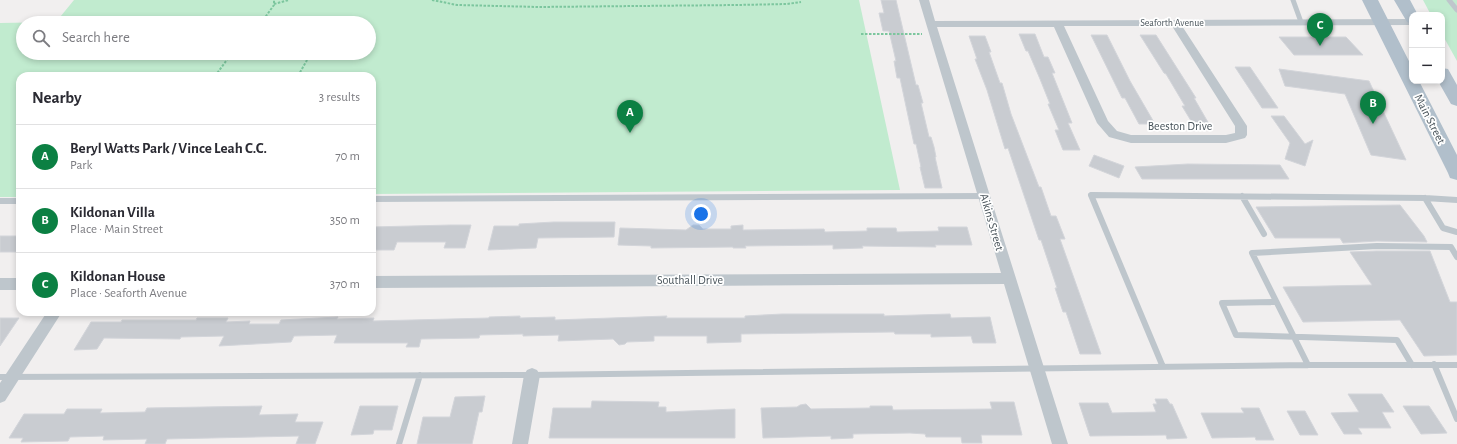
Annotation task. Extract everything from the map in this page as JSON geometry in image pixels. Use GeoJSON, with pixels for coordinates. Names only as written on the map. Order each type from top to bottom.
{"type":"FeatureCollection","features":[{"type":"Feature","properties":{"kind":"main road","name":"Main Street"},"geometry":{"type":"LineString","coordinates":[[1370,0],[1457,173]]}},
{"type":"Feature","properties":{"kind":"main road"},"geometry":{"type":"LineString","coordinates":[[1402,0],[1409,14]]}},
{"type":"Feature","properties":{"kind":"main road"},"geometry":{"type":"LineString","coordinates":[[1445,78],[1457,100]]}},
{"type":"Feature","properties":{"kind":"street","name":"Aikins Street"},"geometry":{"type":"LineString","coordinates":[[924,0],[985,196],[1008,278],[1038,368],[1060,444]]}},
{"type":"Feature","properties":{"kind":"street","name":"Seaforth Avenue"},"geometry":{"type":"LineString","coordinates":[[933,29],[1057,24],[1381,22],[1409,20]]}},
{"type":"Feature","properties":{"kind":"street","name":"Beeston Drive"},"geometry":{"type":"LineString","coordinates":[[1057,24],[1103,123],[1113,134],[1130,139],[1226,139],[1241,135],[1241,126],[1175,23]]}},
{"type":"Feature","properties":{"kind":"street","name":"Southall Drive"},"geometry":{"type":"LineString","coordinates":[[376,282],[1008,278]]}},
{"type":"Feature","properties":{"kind":"street"},"geometry":{"type":"LineString","coordinates":[[0,284],[16,284]]}},
{"type":"Feature","properties":{"kind":"street"},"geometry":{"type":"LineString","coordinates":[[0,396],[6,377],[52,316]]}},
{"type":"Feature","properties":{"kind":"street"},"geometry":{"type":"LineString","coordinates":[[520,444],[532,375]]}},
{"type":"Feature","properties":{"kind":"lane"},"geometry":{"type":"LineString","coordinates":[[1292,0],[1301,22]]}},
{"type":"Feature","properties":{"kind":"lane"},"geometry":{"type":"LineString","coordinates":[[1449,0],[1457,10]]}},
{"type":"Feature","properties":{"kind":"lane"},"geometry":{"type":"LineString","coordinates":[[1163,367],[1091,195],[1425,198],[1457,200]]}},
{"type":"Feature","properties":{"kind":"lane"},"geometry":{"type":"LineString","coordinates":[[376,199],[985,196]]}},
{"type":"Feature","properties":{"kind":"lane"},"geometry":{"type":"LineString","coordinates":[[1242,196],[1264,234]]}},
{"type":"Feature","properties":{"kind":"lane"},"geometry":{"type":"LineString","coordinates":[[1425,198],[1444,228],[1457,232]]}},
{"type":"Feature","properties":{"kind":"lane"},"geometry":{"type":"LineString","coordinates":[[0,201],[16,201]]}},
{"type":"Feature","properties":{"kind":"lane"},"geometry":{"type":"LineString","coordinates":[[1308,365],[1252,253],[1377,246],[1451,247],[1457,257]]}},
{"type":"Feature","properties":{"kind":"lane"},"geometry":{"type":"LineString","coordinates":[[1276,302],[1222,303],[1236,335],[1397,340],[1412,365]]}},
{"type":"Feature","properties":{"kind":"lane"},"geometry":{"type":"LineString","coordinates":[[1434,364],[1457,419]]}},
{"type":"Feature","properties":{"kind":"lane"},"geometry":{"type":"LineString","coordinates":[[6,377],[532,375],[1457,364]]}},
{"type":"Feature","properties":{"kind":"lane"},"geometry":{"type":"LineString","coordinates":[[399,444],[420,375]]}},
{"type":"Feature","properties":{"kind":"path"},"geometry":{"type":"LineString","coordinates":[[266,16],[274,4],[274,0]]}},
{"type":"Feature","properties":{"kind":"path"},"geometry":{"type":"LineString","coordinates":[[274,4],[290,0]]}},
{"type":"Feature","properties":{"kind":"path"},"geometry":{"type":"LineString","coordinates":[[432,0],[457,5],[539,7],[737,5],[787,4],[801,2]]}},
{"type":"Feature","properties":{"kind":"path"},"geometry":{"type":"LineString","coordinates":[[861,34],[933,29]]}},
{"type":"Feature","properties":{"kind":"path"},"geometry":{"type":"LineString","coordinates":[[217,72],[226,60]]}},
{"type":"Feature","properties":{"kind":"path"},"geometry":{"type":"LineString","coordinates":[[300,72],[307,60]]}},
{"type":"Feature","properties":{"kind":"green space"},"geometry":{"type":"Polygon","coordinates":[[[74,0],[859,0],[900,190],[376,194],[376,72],[16,72],[16,197],[0,197],[0,23],[16,23],[16,60],[376,60],[376,16],[61,16],[74,0]]]}},
{"type":"Feature","properties":{"kind":"green space"},"geometry":{"type":"Polygon","coordinates":[[[1423,0],[1457,0],[1457,61],[1445,39],[1445,12],[1429,12],[1423,0]]]}},
{"type":"Feature","properties":{"kind":"building"},"geometry":{"type":"Polygon","coordinates":[[[881,0],[896,0],[916,85],[918,85],[923,103],[921,103],[929,137],[931,137],[934,147],[942,188],[925,188],[900,78],[897,78],[894,61],[896,61],[889,31],[883,31],[879,13],[884,13],[881,0]]]}},
{"type":"Feature","properties":{"kind":"building"},"geometry":{"type":"Polygon","coordinates":[[[1019,34],[1035,34],[1044,57],[1048,57],[1055,73],[1052,73],[1072,123],[1068,123],[1080,150],[1063,150],[1055,130],[1059,130],[1048,104],[1050,104],[1028,51],[1026,51],[1019,34]]]}},
{"type":"Feature","properties":{"kind":"building"},"geometry":{"type":"Polygon","coordinates":[[[1091,35],[1107,35],[1130,81],[1155,124],[1139,124],[1125,98],[1122,98],[1091,35]]]}},
{"type":"Feature","properties":{"kind":"building"},"geometry":{"type":"Polygon","coordinates":[[[1140,35],[1156,35],[1196,98],[1194,98],[1209,124],[1193,124],[1182,106],[1185,106],[1166,74],[1140,35]]]}},
{"type":"Feature","properties":{"kind":"building"},"geometry":{"type":"Polygon","coordinates":[[[969,36],[985,36],[1000,83],[1002,83],[1011,114],[1039,187],[1041,187],[1051,216],[1056,216],[1065,239],[1060,239],[1101,354],[1080,354],[1066,312],[1063,312],[1055,288],[1057,288],[1041,240],[1039,240],[1008,148],[1005,149],[987,90],[975,59],[977,59],[969,36]]]}},
{"type":"Feature","properties":{"kind":"building"},"geometry":{"type":"Polygon","coordinates":[[[1279,37],[1346,37],[1363,55],[1294,55],[1279,37]]]}},
{"type":"Feature","properties":{"kind":"building"},"geometry":{"type":"Polygon","coordinates":[[[1235,67],[1250,67],[1278,108],[1262,108],[1235,67]]]}},
{"type":"Feature","properties":{"kind":"building"},"geometry":{"type":"Polygon","coordinates":[[[1279,69],[1369,81],[1406,160],[1371,155],[1345,94],[1285,86],[1279,69]]]}},
{"type":"Feature","properties":{"kind":"building"},"geometry":{"type":"Polygon","coordinates":[[[1271,116],[1284,116],[1305,144],[1313,140],[1305,166],[1285,159],[1290,143],[1271,116]]]}},
{"type":"Feature","properties":{"kind":"building"},"geometry":{"type":"Polygon","coordinates":[[[1094,155],[1124,166],[1119,178],[1089,166],[1094,155]]]}},
{"type":"Feature","properties":{"kind":"building"},"geometry":{"type":"Polygon","coordinates":[[[1188,164],[1280,165],[1289,179],[1142,179],[1135,167],[1188,164]]]}},
{"type":"Feature","properties":{"kind":"building"},"geometry":{"type":"Polygon","coordinates":[[[1400,205],[1427,242],[1377,241],[1343,243],[1340,238],[1275,238],[1256,207],[1400,205]]]}},
{"type":"Feature","properties":{"kind":"building"},"geometry":{"type":"Polygon","coordinates":[[[554,222],[615,222],[614,237],[538,238],[536,248],[488,250],[494,226],[519,226],[519,224],[554,222]]]}},
{"type":"Feature","properties":{"kind":"building"},"geometry":{"type":"Polygon","coordinates":[[[471,225],[465,248],[444,248],[446,242],[397,242],[394,250],[376,250],[376,227],[471,225]]]}},
{"type":"Feature","properties":{"kind":"building"},"geometry":{"type":"Polygon","coordinates":[[[693,225],[699,225],[703,229],[731,229],[731,226],[743,225],[743,230],[824,229],[825,232],[867,231],[867,228],[896,228],[897,232],[939,231],[938,227],[967,227],[972,245],[935,245],[936,247],[862,246],[863,248],[833,249],[833,245],[745,246],[746,248],[651,248],[651,246],[618,245],[620,228],[686,230],[693,225]]]}},
{"type":"Feature","properties":{"kind":"building"},"geometry":{"type":"Polygon","coordinates":[[[0,236],[16,236],[16,252],[0,252],[0,236]]]}},
{"type":"Feature","properties":{"kind":"building"},"geometry":{"type":"Polygon","coordinates":[[[1430,251],[1450,302],[1457,302],[1457,355],[1424,356],[1400,320],[1303,322],[1283,287],[1372,285],[1350,252],[1430,251]]]}},
{"type":"Feature","properties":{"kind":"building"},"geometry":{"type":"Polygon","coordinates":[[[782,314],[884,314],[884,316],[950,314],[951,318],[990,317],[996,343],[973,343],[971,336],[931,337],[931,334],[895,334],[894,332],[741,334],[741,342],[707,343],[707,336],[654,336],[654,341],[627,342],[619,345],[613,339],[558,341],[559,335],[523,336],[523,334],[480,335],[479,338],[421,339],[419,347],[406,347],[408,343],[334,343],[337,335],[294,336],[291,342],[219,346],[224,336],[181,337],[180,339],[104,338],[97,349],[74,350],[91,322],[121,322],[122,320],[196,320],[197,318],[228,318],[226,322],[250,321],[249,324],[279,324],[281,320],[338,317],[337,319],[374,318],[373,321],[520,316],[520,318],[555,317],[555,320],[667,316],[666,318],[745,318],[745,316],[782,314]]]}},
{"type":"Feature","properties":{"kind":"building"},"geometry":{"type":"Polygon","coordinates":[[[0,318],[19,318],[0,346],[0,318]]]}},
{"type":"Feature","properties":{"kind":"building"},"geometry":{"type":"Polygon","coordinates":[[[1348,394],[1382,394],[1394,412],[1382,412],[1391,428],[1358,428],[1362,434],[1344,434],[1331,413],[1359,412],[1348,394]]]}},
{"type":"Feature","properties":{"kind":"building"},"geometry":{"type":"Polygon","coordinates":[[[485,396],[482,412],[479,412],[472,444],[417,444],[423,417],[450,417],[455,397],[485,396]]]}},
{"type":"Feature","properties":{"kind":"building"},"geometry":{"type":"Polygon","coordinates":[[[1155,399],[1167,399],[1170,404],[1172,404],[1187,438],[1167,439],[1166,435],[1090,436],[1079,403],[1108,403],[1112,413],[1156,412],[1153,404],[1157,404],[1155,399]]]}},
{"type":"Feature","properties":{"kind":"building"},"geometry":{"type":"Polygon","coordinates":[[[592,401],[659,402],[658,407],[666,407],[666,412],[735,409],[735,438],[549,438],[553,408],[591,408],[592,401]]]}},
{"type":"Feature","properties":{"kind":"building"},"geometry":{"type":"Polygon","coordinates":[[[990,402],[1014,402],[1022,435],[981,435],[982,443],[962,443],[961,437],[926,437],[925,434],[910,433],[853,434],[853,438],[831,439],[831,436],[763,438],[761,408],[797,407],[806,404],[811,409],[892,406],[893,410],[992,409],[990,402]]]}},
{"type":"Feature","properties":{"kind":"building"},"geometry":{"type":"Polygon","coordinates":[[[262,406],[259,415],[298,414],[295,422],[323,422],[315,444],[296,444],[299,436],[167,439],[165,444],[145,444],[147,439],[103,440],[104,436],[70,437],[68,441],[21,442],[23,438],[9,438],[24,414],[64,414],[67,409],[102,409],[100,413],[145,412],[147,408],[262,406]]]}},
{"type":"Feature","properties":{"kind":"building"},"geometry":{"type":"Polygon","coordinates":[[[360,406],[398,406],[392,430],[374,430],[373,434],[351,435],[360,406]]]}},
{"type":"Feature","properties":{"kind":"building"},"geometry":{"type":"Polygon","coordinates":[[[1403,406],[1429,406],[1447,433],[1421,434],[1403,406]]]}},
{"type":"Feature","properties":{"kind":"building"},"geometry":{"type":"Polygon","coordinates":[[[1241,408],[1259,408],[1274,440],[1256,440],[1255,437],[1212,438],[1201,413],[1244,413],[1241,408]]]}},
{"type":"Feature","properties":{"kind":"building"},"geometry":{"type":"Polygon","coordinates":[[[1287,411],[1305,411],[1318,435],[1300,435],[1287,411]]]}},
{"type":"Feature","properties":{"kind":"place","name":"Kildonan House"},"geometry":{"type":"Point","coordinates":[1320,46]}},
{"type":"Feature","properties":{"kind":"place","name":"Kildonan Villa"},"geometry":{"type":"Point","coordinates":[1373,124]}},
{"type":"Feature","properties":{"kind":"place","name":"Beryl Watts Park / Vince Leah C.C."},"geometry":{"type":"Point","coordinates":[630,133]}}]}
